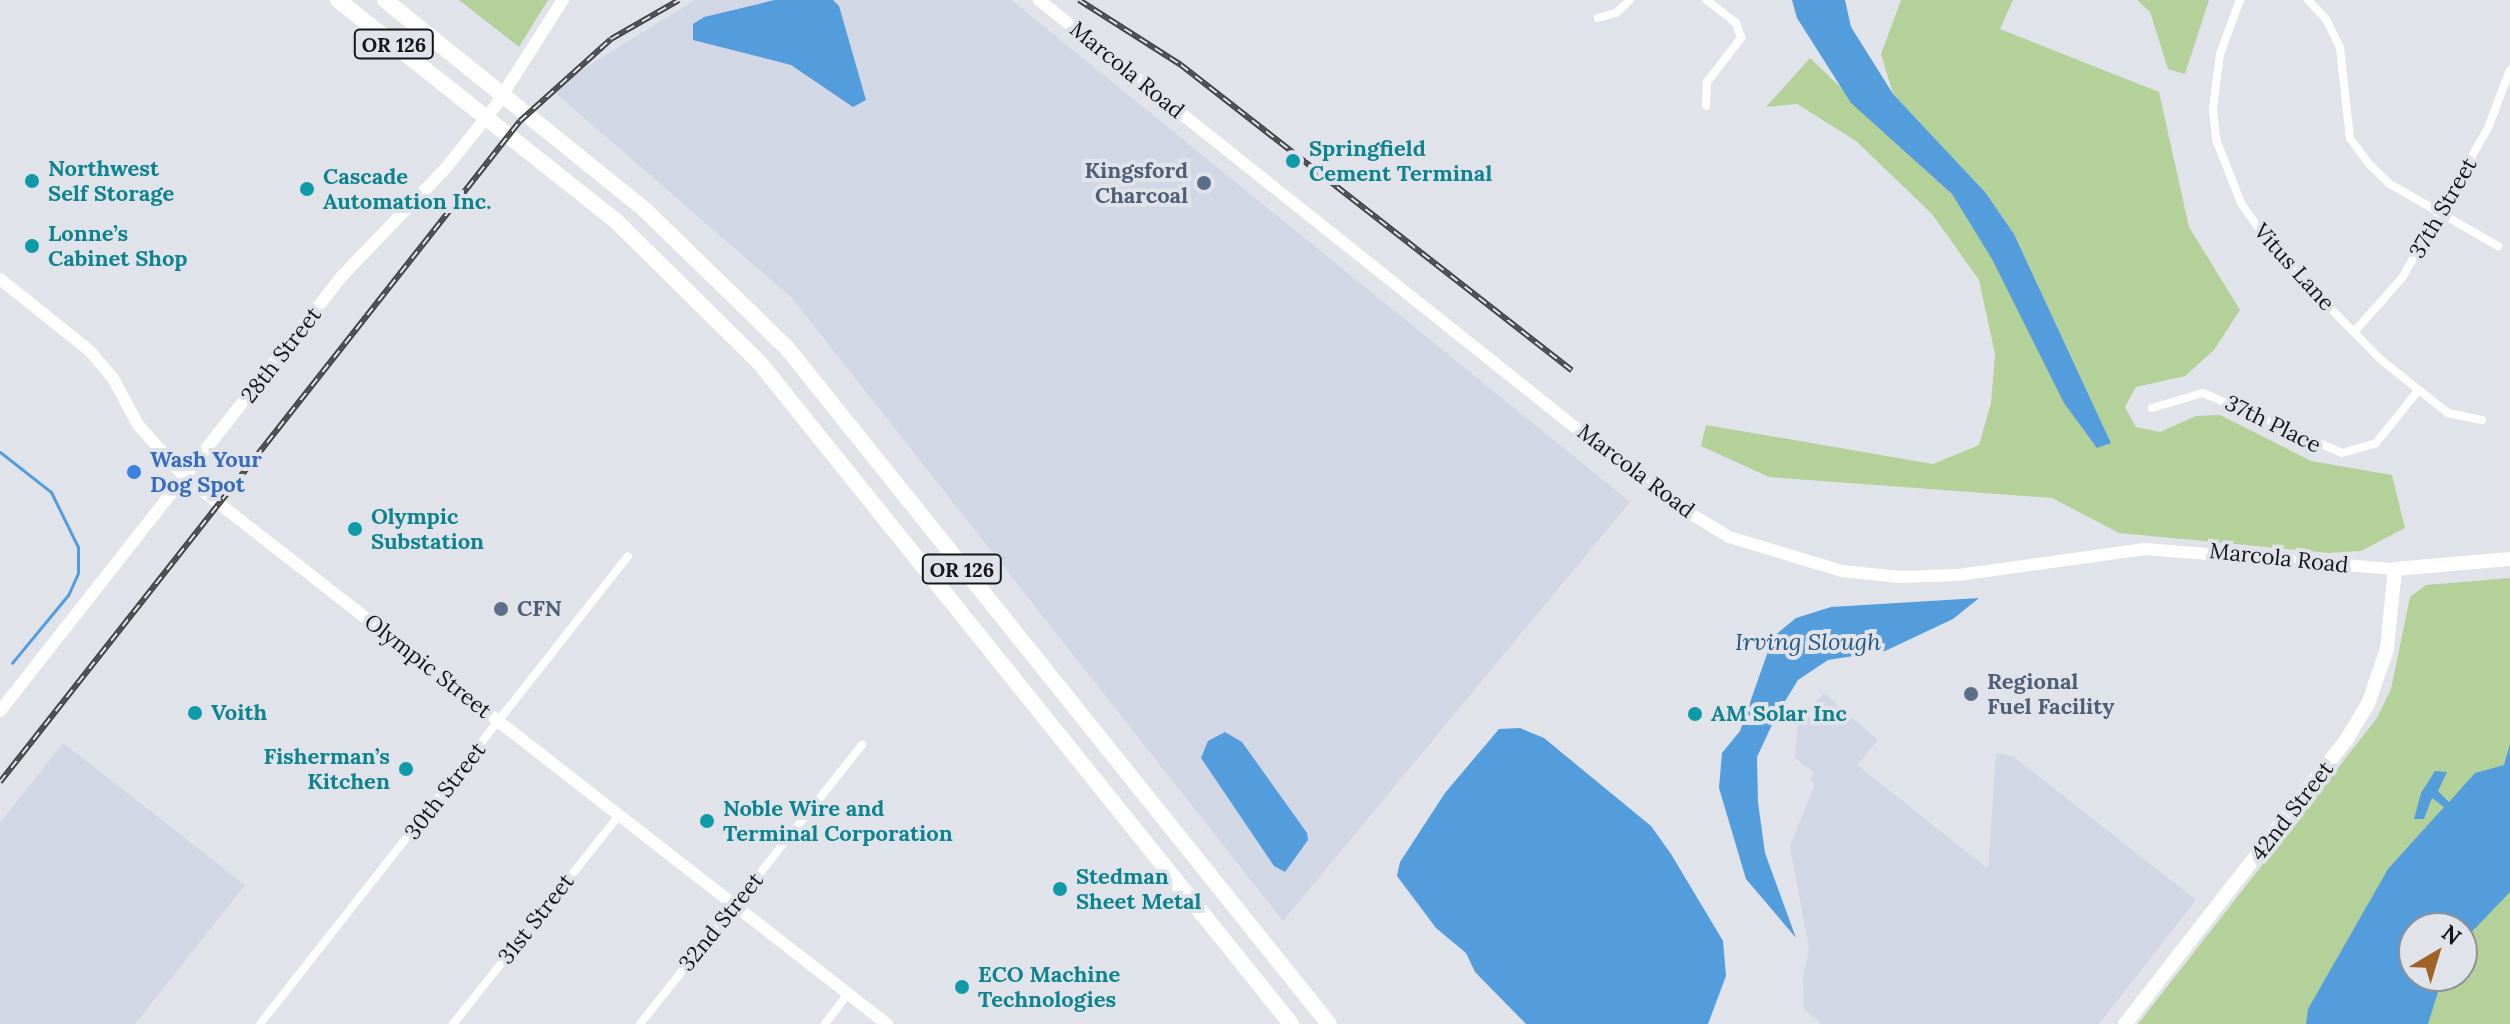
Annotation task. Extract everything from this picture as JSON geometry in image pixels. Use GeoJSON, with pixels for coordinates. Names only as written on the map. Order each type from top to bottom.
{"type":"FeatureCollection","features":[{"type":"Feature","properties":{"kind":"highway","name":"OR 126"},"geometry":{"type":"LineString","coordinates":[[338,0],[544,163],[692,291],[759,362],[1289,1024]]}},
{"type":"Feature","properties":{"kind":"highway","name":"OR 126"},"geometry":{"type":"LineString","coordinates":[[385,0],[565,142],[720,278],[787,348],[1329,1024]]}},
{"type":"Feature","properties":{"kind":"highway"},"geometry":{"type":"LineString","coordinates":[[1261,940],[1340,1024]]}},
{"type":"Feature","properties":{"kind":"main road","name":"28th Street"},"geometry":{"type":"LineString","coordinates":[[0,711],[342,276],[445,169],[487,116],[563,0]]}},
{"type":"Feature","properties":{"kind":"main road","name":"Marcola Road"},"geometry":{"type":"LineString","coordinates":[[1039,0],[1660,495],[1729,537],[1842,571],[1900,577],[1958,575],[2145,549],[2395,569],[2510,559]]}},
{"type":"Feature","properties":{"kind":"main road","name":"Olympic Street"},"geometry":{"type":"LineString","coordinates":[[0,279],[90,351],[113,378],[138,425],[185,477],[887,1024]]}},
{"type":"Feature","properties":{"kind":"main road","name":"42nd Street"},"geometry":{"type":"LineString","coordinates":[[2125,1024],[2346,740],[2368,704],[2387,649],[2395,569]]}},
{"type":"Feature","properties":{"kind":"street"},"geometry":{"type":"LineString","coordinates":[[1598,18],[1616,13],[1630,0]]}},
{"type":"Feature","properties":{"kind":"street"},"geometry":{"type":"LineString","coordinates":[[1706,106],[1707,82],[1741,38],[1736,23],[1707,0]]}},
{"type":"Feature","properties":{"kind":"street","name":"Vitus Lane"},"geometry":{"type":"LineString","coordinates":[[2240,0],[2220,54],[2215,87],[2216,139],[2226,172],[2258,231],[2354,332],[2418,391],[2448,413],[2482,420]]}},
{"type":"Feature","properties":{"kind":"street"},"geometry":{"type":"LineString","coordinates":[[2308,0],[2326,19],[2340,48],[2350,138],[2390,184],[2498,246]]}},
{"type":"Feature","properties":{"kind":"street","name":"37th Street"},"geometry":{"type":"LineString","coordinates":[[2354,332],[2402,278],[2441,213],[2488,128],[2510,70]]}},
{"type":"Feature","properties":{"kind":"street","name":"37th Place"},"geometry":{"type":"LineString","coordinates":[[2152,408],[2203,393],[2342,453],[2376,443],[2418,391]]}},
{"type":"Feature","properties":{"kind":"street","name":"30th Street"},"geometry":{"type":"LineString","coordinates":[[260,1024],[628,556]]}},
{"type":"Feature","properties":{"kind":"street","name":"32nd Street"},"geometry":{"type":"LineString","coordinates":[[640,1024],[862,745]]}},
{"type":"Feature","properties":{"kind":"street","name":"31st Street"},"geometry":{"type":"LineString","coordinates":[[453,1024],[619,815]]}},
{"type":"Feature","properties":{"kind":"street"},"geometry":{"type":"LineString","coordinates":[[825,1024],[848,994]]}},
{"type":"Feature","properties":{"kind":"shaded area"},"geometry":{"type":"Polygon","coordinates":[[[695,0],[1011,0],[1630,502],[1283,921],[792,298],[551,89],[695,0]]]}},
{"type":"Feature","properties":{"kind":"shaded area"},"geometry":{"type":"Polygon","coordinates":[[[1824,693],[1878,740],[1857,765],[1988,869],[1996,753],[2014,757],[2196,900],[2099,1024],[1822,1024],[1804,1009],[1803,977],[1809,949],[1790,846],[1815,784],[1810,779],[1814,773],[1795,758],[1798,720],[1824,693]]]}},
{"type":"Feature","properties":{"kind":"shaded area"},"geometry":{"type":"Polygon","coordinates":[[[63,743],[245,885],[135,1024],[0,1024],[0,823],[63,743]]]}},
{"type":"Feature","properties":{"kind":"green space"},"geometry":{"type":"Polygon","coordinates":[[[459,0],[548,0],[519,47],[459,0]]]}},
{"type":"Feature","properties":{"kind":"green space"},"geometry":{"type":"Polygon","coordinates":[[[1901,0],[2013,0],[2000,29],[2159,92],[2189,227],[2240,310],[2214,350],[2185,376],[2136,387],[2125,407],[2136,427],[2160,432],[2196,416],[2220,415],[2311,461],[2392,475],[2405,528],[2361,551],[2329,553],[2119,533],[2052,498],[1769,477],[1701,446],[1706,425],[1933,464],[1979,445],[1991,403],[1995,354],[1979,280],[1932,214],[1856,141],[1797,104],[1766,107],[1810,58],[1952,194],[2111,443],[2014,234],[1985,192],[1893,94],[1881,54],[1901,0]]]}},
{"type":"Feature","properties":{"kind":"green space"},"geometry":{"type":"Polygon","coordinates":[[[2137,0],[2209,0],[2185,74],[2168,69],[2150,12],[2137,0]]]}},
{"type":"Feature","properties":{"kind":"green space"},"geometry":{"type":"Polygon","coordinates":[[[2510,578],[2510,1024],[2138,1024],[2377,718],[2391,689],[2410,597],[2426,585],[2510,578]]]}},
{"type":"Feature","properties":{"kind":"water"},"geometry":{"type":"Polygon","coordinates":[[[775,0],[833,0],[839,6],[866,100],[853,107],[791,65],[693,40],[693,24],[704,17],[775,0]]]}},
{"type":"Feature","properties":{"kind":"water"},"geometry":{"type":"Polygon","coordinates":[[[1792,0],[1845,0],[1851,27],[1893,94],[1985,192],[2014,234],[2111,443],[2097,448],[2064,403],[1992,259],[1952,194],[1851,103],[1797,18],[1792,0]]]}},
{"type":"Feature","properties":{"kind":"water","name":"Irving Slough"},"geometry":{"type":"Polygon","coordinates":[[[1979,598],[1953,619],[1885,651],[1828,660],[1798,680],[1777,714],[1757,757],[1758,802],[1765,853],[1796,938],[1746,879],[1719,788],[1722,753],[1740,731],[1773,637],[1796,618],[1831,607],[1979,598]]]}},
{"type":"Feature","properties":{"kind":"water"},"geometry":{"type":"Polygon","coordinates":[[[1520,728],[1544,738],[1651,826],[1671,854],[1723,941],[1726,976],[1708,1024],[1526,1024],[1475,972],[1466,953],[1436,928],[1397,876],[1400,862],[1445,793],[1499,729],[1520,728]]]}},
{"type":"Feature","properties":{"kind":"water"},"geometry":{"type":"Polygon","coordinates":[[[1225,732],[1242,742],[1307,833],[1308,840],[1285,872],[1274,866],[1201,758],[1208,741],[1225,732]]]}},
{"type":"Feature","properties":{"kind":"water"},"geometry":{"type":"Polygon","coordinates":[[[2510,744],[2510,892],[2478,925],[2478,912],[2398,912],[2398,992],[2438,992],[2428,1024],[2306,1024],[2308,1009],[2388,869],[2444,807],[2432,798],[2424,819],[2414,819],[2421,793],[2435,771],[2447,772],[2438,791],[2449,802],[2475,773],[2504,765],[2510,744]]]}},
{"type":"Feature","properties":{"kind":"waterway"},"geometry":{"type":"LineString","coordinates":[[0,452],[51,492],[78,547],[78,573],[68,595],[12,663]]}},
{"type":"Feature","properties":{"kind":"railway"},"geometry":{"type":"LineString","coordinates":[[0,782],[520,121],[611,39],[679,0]]}},
{"type":"Feature","properties":{"kind":"railway"},"geometry":{"type":"LineString","coordinates":[[1079,0],[1181,65],[1572,370]]}},
{"type":"Feature","properties":{"kind":"place","name":"Springfield Cement Terminal"},"geometry":{"type":"Point","coordinates":[1293,161]}},
{"type":"Feature","properties":{"kind":"place","name":"Northwest Self Storage"},"geometry":{"type":"Point","coordinates":[32,181]}},
{"type":"Feature","properties":{"kind":"place","name":"Kingsford Charcoal"},"geometry":{"type":"Point","coordinates":[1204,183]}},
{"type":"Feature","properties":{"kind":"place","name":"Cascade Automation Inc."},"geometry":{"type":"Point","coordinates":[307,189]}},
{"type":"Feature","properties":{"kind":"place","name":"Lonne’s Cabinet Shop"},"geometry":{"type":"Point","coordinates":[32,246]}},
{"type":"Feature","properties":{"kind":"place","name":"Wash Your Dog Spot"},"geometry":{"type":"Point","coordinates":[134,472]}},
{"type":"Feature","properties":{"kind":"place","name":"Olympic Substation"},"geometry":{"type":"Point","coordinates":[355,529]}},
{"type":"Feature","properties":{"kind":"place","name":"CFN"},"geometry":{"type":"Point","coordinates":[501,609]}},
{"type":"Feature","properties":{"kind":"place","name":"Regional Fuel Facility"},"geometry":{"type":"Point","coordinates":[1971,694]}},
{"type":"Feature","properties":{"kind":"place","name":"Voith"},"geometry":{"type":"Point","coordinates":[195,713]}},
{"type":"Feature","properties":{"kind":"place","name":"AM Solar Inc"},"geometry":{"type":"Point","coordinates":[1695,714]}},
{"type":"Feature","properties":{"kind":"place","name":"Fisherman’s Kitchen"},"geometry":{"type":"Point","coordinates":[406,769]}},
{"type":"Feature","properties":{"kind":"place","name":"Noble Wire and Terminal Corporation"},"geometry":{"type":"Point","coordinates":[707,821]}},
{"type":"Feature","properties":{"kind":"place","name":"Stedman Sheet Metal"},"geometry":{"type":"Point","coordinates":[1060,889]}},
{"type":"Feature","properties":{"kind":"place","name":"ECO Machine Technologies"},"geometry":{"type":"Point","coordinates":[962,987]}}]}
